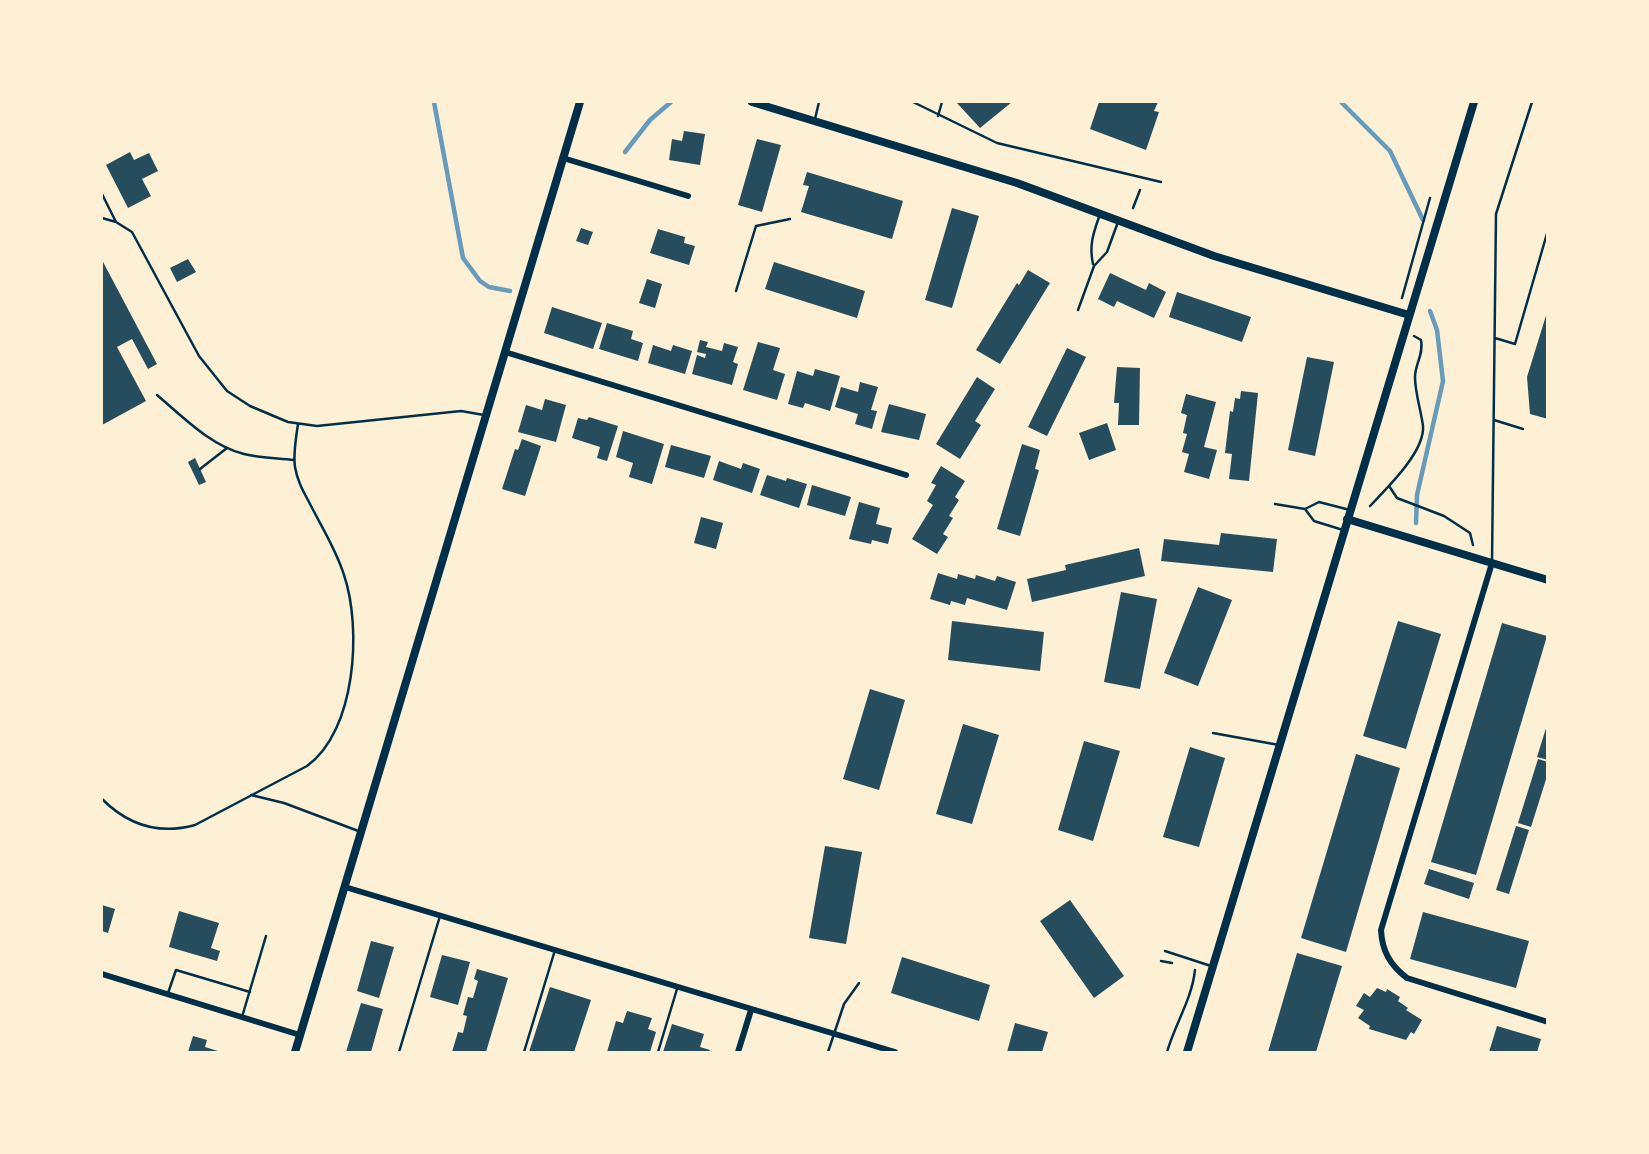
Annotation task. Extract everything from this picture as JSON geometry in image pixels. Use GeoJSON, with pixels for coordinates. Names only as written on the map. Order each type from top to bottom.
{"type":"FeatureCollection","features":[{"type":"Feature","properties":{"kind":"street"},"geometry":{"type":"LineString","coordinates":[[295,1052],[580,102]]}},
{"type":"Feature","properties":{"kind":"street"},"geometry":{"type":"LineString","coordinates":[[752,102],[1017,183],[1268,274],[1409,315]]}},
{"type":"Feature","properties":{"kind":"street"},"geometry":{"type":"LineString","coordinates":[[1186,1052],[1474,102]]}},
{"type":"Feature","properties":{"kind":"street"},"geometry":{"type":"LineString","coordinates":[[563,158],[688,196]]}},
{"type":"Feature","properties":{"kind":"street"},"geometry":{"type":"LineString","coordinates":[[505,352],[906,475]]}},
{"type":"Feature","properties":{"kind":"street"},"geometry":{"type":"LineString","coordinates":[[1349,514],[1548,580]]}},
{"type":"Feature","properties":{"kind":"street"},"geometry":{"type":"LineString","coordinates":[[1492,563],[1381,930],[1383,947],[1396,970],[1416,982],[1548,1023]]}},
{"type":"Feature","properties":{"kind":"street"},"geometry":{"type":"LineString","coordinates":[[345,887],[895,1052]]}},
{"type":"Feature","properties":{"kind":"street"},"geometry":{"type":"LineString","coordinates":[[102,974],[300,1035]]}},
{"type":"Feature","properties":{"kind":"street"},"geometry":{"type":"LineString","coordinates":[[738,1052],[751,1010]]}},
{"type":"Feature","properties":{"kind":"lane"},"geometry":{"type":"LineString","coordinates":[[814,121],[820,102]]}},
{"type":"Feature","properties":{"kind":"lane"},"geometry":{"type":"LineString","coordinates":[[913,102],[996,143],[1161,182]]}},
{"type":"Feature","properties":{"kind":"lane"},"geometry":{"type":"LineString","coordinates":[[938,116],[942,102]]}},
{"type":"Feature","properties":{"kind":"lane"},"geometry":{"type":"LineString","coordinates":[[1492,563],[1496,214],[1532,102]]}},
{"type":"Feature","properties":{"kind":"lane"},"geometry":{"type":"LineString","coordinates":[[102,194],[116,222]]}},
{"type":"Feature","properties":{"kind":"lane"},"geometry":{"type":"LineString","coordinates":[[1094,266],[1090,252],[1091,240],[1100,214]]}},
{"type":"Feature","properties":{"kind":"lane"},"geometry":{"type":"LineString","coordinates":[[102,218],[116,222],[132,232],[199,356],[220,383],[250,406],[276,418],[298,424],[340,425],[461,411],[486,416]]}},
{"type":"Feature","properties":{"kind":"lane"},"geometry":{"type":"LineString","coordinates":[[736,291],[756,226],[790,219]]}},
{"type":"Feature","properties":{"kind":"lane"},"geometry":{"type":"LineString","coordinates":[[1078,310],[1094,266],[1107,252],[1118,220]]}},
{"type":"Feature","properties":{"kind":"lane"},"geometry":{"type":"LineString","coordinates":[[1495,338],[1515,344],[1548,230]]}},
{"type":"Feature","properties":{"kind":"lane"},"geometry":{"type":"LineString","coordinates":[[157,395],[207,436],[227,448],[251,456],[294,460]]}},
{"type":"Feature","properties":{"kind":"lane"},"geometry":{"type":"LineString","coordinates":[[1494,420],[1523,429]]}},
{"type":"Feature","properties":{"kind":"lane"},"geometry":{"type":"LineString","coordinates":[[102,799],[122,817],[134,822],[171,830],[195,825],[307,766],[323,753],[335,733],[349,686],[352,624],[345,577],[300,485],[294,460],[298,424]]}},
{"type":"Feature","properties":{"kind":"lane"},"geometry":{"type":"LineString","coordinates":[[200,469],[227,448]]}},
{"type":"Feature","properties":{"kind":"lane"},"geometry":{"type":"LineString","coordinates":[[1275,504],[1305,509],[1319,502],[1349,514]]}},
{"type":"Feature","properties":{"kind":"lane"},"geometry":{"type":"LineString","coordinates":[[1305,509],[1314,521],[1344,530]]}},
{"type":"Feature","properties":{"kind":"lane"},"geometry":{"type":"LineString","coordinates":[[1213,733],[1279,745]]}},
{"type":"Feature","properties":{"kind":"lane"},"geometry":{"type":"LineString","coordinates":[[251,795],[284,803],[361,832]]}},
{"type":"Feature","properties":{"kind":"lane"},"geometry":{"type":"LineString","coordinates":[[399,1052],[440,916]]}},
{"type":"Feature","properties":{"kind":"lane"},"geometry":{"type":"LineString","coordinates":[[242,1017],[266,936]]}},
{"type":"Feature","properties":{"kind":"lane"},"geometry":{"type":"LineString","coordinates":[[524,1052],[555,950]]}},
{"type":"Feature","properties":{"kind":"lane"},"geometry":{"type":"LineString","coordinates":[[1164,951],[1212,967]]}},
{"type":"Feature","properties":{"kind":"lane"},"geometry":{"type":"LineString","coordinates":[[167,995],[176,970],[250,992]]}},
{"type":"Feature","properties":{"kind":"lane"},"geometry":{"type":"LineString","coordinates":[[828,1052],[844,1004],[859,983]]}},
{"type":"Feature","properties":{"kind":"lane"},"geometry":{"type":"LineString","coordinates":[[658,1052],[677,988]]}},
{"type":"Feature","properties":{"kind":"path"},"geometry":{"type":"LineString","coordinates":[[1133,208],[1140,190]]}},
{"type":"Feature","properties":{"kind":"path"},"geometry":{"type":"LineString","coordinates":[[1398,312],[1430,198]]}},
{"type":"Feature","properties":{"kind":"path"},"geometry":{"type":"LineString","coordinates":[[1370,506],[1415,452],[1424,430],[1415,381],[1423,350],[1421,340],[1405,331]]}},
{"type":"Feature","properties":{"kind":"path"},"geometry":{"type":"LineString","coordinates":[[1389,486],[1397,498],[1444,516],[1470,533],[1475,558]]}},
{"type":"Feature","properties":{"kind":"path"},"geometry":{"type":"LineString","coordinates":[[1167,1052],[1175,1026],[1187,1002],[1195,970]]}},
{"type":"Feature","properties":{"kind":"building"},"geometry":{"type":"Polygon","coordinates":[[[956,102],[1012,102],[980,128],[956,102]]]}},
{"type":"Feature","properties":{"kind":"building"},"geometry":{"type":"Polygon","coordinates":[[[1099,102],[1158,102],[1154,111],[1159,112],[1146,150],[1090,129],[1099,102]]]}},
{"type":"Feature","properties":{"kind":"building"},"geometry":{"type":"Polygon","coordinates":[[[684,131],[705,134],[700,165],[669,160],[672,139],[682,141],[684,131]]]}},
{"type":"Feature","properties":{"kind":"building"},"geometry":{"type":"Polygon","coordinates":[[[757,139],[781,145],[762,212],[738,205],[757,139]]]}},
{"type":"Feature","properties":{"kind":"building"},"geometry":{"type":"Polygon","coordinates":[[[130,152],[134,160],[149,153],[158,171],[142,179],[151,196],[128,208],[106,165],[130,152]]]}},
{"type":"Feature","properties":{"kind":"building"},"geometry":{"type":"Polygon","coordinates":[[[807,172],[903,201],[892,239],[801,212],[809,186],[803,185],[807,172]]]}},
{"type":"Feature","properties":{"kind":"building"},"geometry":{"type":"Polygon","coordinates":[[[952,208],[979,216],[952,308],[925,300],[952,208]]]}},
{"type":"Feature","properties":{"kind":"building"},"geometry":{"type":"Polygon","coordinates":[[[581,228],[593,232],[588,245],[576,241],[581,228]]]}},
{"type":"Feature","properties":{"kind":"building"},"geometry":{"type":"Polygon","coordinates":[[[658,229],[685,237],[684,243],[695,246],[689,265],[650,253],[658,229]]]}},
{"type":"Feature","properties":{"kind":"building"},"geometry":{"type":"Polygon","coordinates":[[[188,259],[196,272],[177,282],[170,268],[188,259]]]}},
{"type":"Feature","properties":{"kind":"building"},"geometry":{"type":"Polygon","coordinates":[[[102,260],[157,364],[148,369],[132,339],[117,347],[146,401],[102,425],[102,260]]]}},
{"type":"Feature","properties":{"kind":"building"},"geometry":{"type":"Polygon","coordinates":[[[774,262],[865,291],[857,318],[765,289],[774,262]]]}},
{"type":"Feature","properties":{"kind":"building"},"geometry":{"type":"Polygon","coordinates":[[[1028,270],[1050,283],[1000,364],[976,350],[1017,283],[1019,285],[1028,270]]]}},
{"type":"Feature","properties":{"kind":"building"},"geometry":{"type":"Polygon","coordinates":[[[1110,273],[1146,290],[1149,283],[1166,292],[1154,318],[1117,301],[1114,307],[1098,299],[1110,273]]]}},
{"type":"Feature","properties":{"kind":"building"},"geometry":{"type":"Polygon","coordinates":[[[647,279],[662,284],[655,308],[639,303],[647,279]]]}},
{"type":"Feature","properties":{"kind":"building"},"geometry":{"type":"Polygon","coordinates":[[[1177,292],[1251,317],[1242,342],[1169,317],[1177,292]]]}},
{"type":"Feature","properties":{"kind":"building"},"geometry":{"type":"Polygon","coordinates":[[[552,307],[602,323],[593,349],[544,333],[552,307]]]}},
{"type":"Feature","properties":{"kind":"building"},"geometry":{"type":"Polygon","coordinates":[[[1548,309],[1548,419],[1530,414],[1527,377],[1548,309]]]}},
{"type":"Feature","properties":{"kind":"building"},"geometry":{"type":"Polygon","coordinates":[[[607,323],[633,331],[631,339],[643,343],[638,361],[599,349],[607,323]]]}},
{"type":"Feature","properties":{"kind":"building"},"geometry":{"type":"Polygon","coordinates":[[[700,340],[708,342],[706,347],[722,351],[724,343],[738,347],[733,362],[738,364],[732,385],[692,374],[697,355],[705,358],[706,354],[697,352],[700,340]]]}},
{"type":"Feature","properties":{"kind":"building"},"geometry":{"type":"Polygon","coordinates":[[[758,342],[780,348],[773,370],[785,374],[777,400],[743,390],[758,342]]]}},
{"type":"Feature","properties":{"kind":"building"},"geometry":{"type":"Polygon","coordinates":[[[653,345],[671,351],[673,345],[692,351],[685,374],[648,363],[653,345]]]}},
{"type":"Feature","properties":{"kind":"building"},"geometry":{"type":"Polygon","coordinates":[[[1067,348],[1086,357],[1047,436],[1028,427],[1067,348]]]}},
{"type":"Feature","properties":{"kind":"building"},"geometry":{"type":"Polygon","coordinates":[[[1307,357],[1334,362],[1315,456],[1288,450],[1307,357]]]}},
{"type":"Feature","properties":{"kind":"building"},"geometry":{"type":"Polygon","coordinates":[[[1117,367],[1140,368],[1139,425],[1118,425],[1119,403],[1114,403],[1117,367]]]}},
{"type":"Feature","properties":{"kind":"building"},"geometry":{"type":"Polygon","coordinates":[[[815,369],[840,376],[830,411],[805,403],[803,408],[788,404],[797,371],[813,376],[815,369]]]}},
{"type":"Feature","properties":{"kind":"building"},"geometry":{"type":"Polygon","coordinates":[[[977,377],[995,389],[975,421],[981,425],[960,459],[936,444],[977,377]]]}},
{"type":"Feature","properties":{"kind":"building"},"geometry":{"type":"Polygon","coordinates":[[[860,382],[878,387],[871,410],[877,411],[872,429],[855,424],[858,414],[835,407],[841,387],[858,392],[860,382]]]}},
{"type":"Feature","properties":{"kind":"building"},"geometry":{"type":"Polygon","coordinates":[[[1241,391],[1258,393],[1249,481],[1229,479],[1232,454],[1225,453],[1230,411],[1233,412],[1235,398],[1240,399],[1241,391]]]}},
{"type":"Feature","properties":{"kind":"building"},"geometry":{"type":"Polygon","coordinates":[[[1186,394],[1216,402],[1204,447],[1217,450],[1209,479],[1184,472],[1189,454],[1182,452],[1187,434],[1183,433],[1187,415],[1181,413],[1186,394]]]}},
{"type":"Feature","properties":{"kind":"building"},"geometry":{"type":"Polygon","coordinates":[[[545,399],[566,405],[556,442],[518,432],[526,405],[542,410],[545,399]]]}},
{"type":"Feature","properties":{"kind":"building"},"geometry":{"type":"Polygon","coordinates":[[[889,404],[926,414],[919,440],[881,432],[889,404]]]}},
{"type":"Feature","properties":{"kind":"building"},"geometry":{"type":"Polygon","coordinates":[[[589,417],[618,426],[607,461],[597,458],[600,447],[572,438],[578,418],[587,420],[589,417]]]}},
{"type":"Feature","properties":{"kind":"building"},"geometry":{"type":"Polygon","coordinates":[[[1107,423],[1116,450],[1089,460],[1079,433],[1107,423]]]}},
{"type":"Feature","properties":{"kind":"building"},"geometry":{"type":"Polygon","coordinates":[[[623,431],[664,444],[652,484],[629,477],[633,463],[616,457],[623,431]]]}},
{"type":"Feature","properties":{"kind":"building"},"geometry":{"type":"Polygon","coordinates":[[[522,439],[541,446],[525,496],[502,489],[515,449],[518,450],[522,439]]]}},
{"type":"Feature","properties":{"kind":"building"},"geometry":{"type":"Polygon","coordinates":[[[1022,444],[1040,450],[1035,469],[1039,470],[1020,536],[997,529],[1022,444]]]}},
{"type":"Feature","properties":{"kind":"building"},"geometry":{"type":"Polygon","coordinates":[[[671,445],[711,456],[704,478],[665,467],[671,445]]]}},
{"type":"Feature","properties":{"kind":"building"},"geometry":{"type":"Polygon","coordinates":[[[195,458],[206,482],[199,485],[188,462],[195,458]]]}},
{"type":"Feature","properties":{"kind":"building"},"geometry":{"type":"Polygon","coordinates":[[[719,461],[741,469],[743,463],[760,469],[752,493],[713,480],[719,461]]]}},
{"type":"Feature","properties":{"kind":"building"},"geometry":{"type":"Polygon","coordinates":[[[941,466],[965,481],[955,497],[959,500],[949,516],[953,518],[943,534],[948,537],[937,554],[912,539],[933,505],[927,501],[936,485],[931,483],[941,466]]]}},
{"type":"Feature","properties":{"kind":"building"},"geometry":{"type":"Polygon","coordinates":[[[767,475],[807,484],[799,508],[760,495],[767,475]]]}},
{"type":"Feature","properties":{"kind":"building"},"geometry":{"type":"Polygon","coordinates":[[[812,485],[851,497],[845,516],[807,505],[812,485]]]}},
{"type":"Feature","properties":{"kind":"building"},"geometry":{"type":"Polygon","coordinates":[[[859,502],[880,508],[876,524],[892,528],[888,544],[872,540],[871,544],[849,539],[859,502]]]}},
{"type":"Feature","properties":{"kind":"building"},"geometry":{"type":"Polygon","coordinates":[[[701,517],[723,523],[716,549],[694,543],[701,517]]]}},
{"type":"Feature","properties":{"kind":"building"},"geometry":{"type":"Polygon","coordinates":[[[1221,533],[1277,539],[1273,572],[1161,561],[1164,539],[1219,545],[1221,533]]]}},
{"type":"Feature","properties":{"kind":"building"},"geometry":{"type":"Polygon","coordinates":[[[1139,548],[1145,576],[1032,602],[1027,579],[1066,570],[1065,565],[1139,548]]]}},
{"type":"Feature","properties":{"kind":"building"},"geometry":{"type":"Polygon","coordinates":[[[938,573],[957,579],[958,574],[975,579],[976,575],[995,581],[997,576],[1016,582],[1007,610],[967,598],[965,605],[951,601],[950,605],[930,599],[938,573]]]}},
{"type":"Feature","properties":{"kind":"building"},"geometry":{"type":"Polygon","coordinates":[[[1198,587],[1232,600],[1198,686],[1164,673],[1198,587]]]}},
{"type":"Feature","properties":{"kind":"building"},"geometry":{"type":"Polygon","coordinates":[[[1121,592],[1157,599],[1140,689],[1104,682],[1121,592]]]}},
{"type":"Feature","properties":{"kind":"building"},"geometry":{"type":"Polygon","coordinates":[[[952,621],[1044,632],[1040,671],[948,660],[952,621]]]}},
{"type":"Feature","properties":{"kind":"building"},"geometry":{"type":"Polygon","coordinates":[[[1398,621],[1441,634],[1406,749],[1363,736],[1398,621]]]}},
{"type":"Feature","properties":{"kind":"building"},"geometry":{"type":"Polygon","coordinates":[[[1502,623],[1547,636],[1476,875],[1431,862],[1502,623]]]}},
{"type":"Feature","properties":{"kind":"building"},"geometry":{"type":"Polygon","coordinates":[[[870,689],[905,700],[879,790],[843,779],[870,689]]]}},
{"type":"Feature","properties":{"kind":"building"},"geometry":{"type":"Polygon","coordinates":[[[963,724],[999,735],[972,824],[936,814],[963,724]]]}},
{"type":"Feature","properties":{"kind":"building"},"geometry":{"type":"Polygon","coordinates":[[[1548,725],[1548,760],[1537,757],[1548,725]]]}},
{"type":"Feature","properties":{"kind":"building"},"geometry":{"type":"Polygon","coordinates":[[[1084,741],[1120,751],[1093,841],[1058,830],[1084,741]]]}},
{"type":"Feature","properties":{"kind":"building"},"geometry":{"type":"Polygon","coordinates":[[[1190,747],[1225,758],[1199,847],[1163,837],[1190,747]]]}},
{"type":"Feature","properties":{"kind":"building"},"geometry":{"type":"Polygon","coordinates":[[[1356,754],[1400,768],[1346,952],[1301,938],[1356,754]]]}},
{"type":"Feature","properties":{"kind":"building"},"geometry":{"type":"Polygon","coordinates":[[[1538,759],[1548,762],[1548,773],[1531,827],[1518,823],[1538,759]]]}},
{"type":"Feature","properties":{"kind":"building"},"geometry":{"type":"Polygon","coordinates":[[[1516,826],[1529,830],[1509,894],[1496,890],[1516,826]]]}},
{"type":"Feature","properties":{"kind":"building"},"geometry":{"type":"Polygon","coordinates":[[[825,846],[862,852],[846,944],[809,938],[825,846]]]}},
{"type":"Feature","properties":{"kind":"building"},"geometry":{"type":"Polygon","coordinates":[[[1429,869],[1474,883],[1469,899],[1424,884],[1429,869]]]}},
{"type":"Feature","properties":{"kind":"building"},"geometry":{"type":"Polygon","coordinates":[[[1070,900],[1124,976],[1094,998],[1040,921],[1070,900]]]}},
{"type":"Feature","properties":{"kind":"building"},"geometry":{"type":"Polygon","coordinates":[[[102,905],[115,909],[108,933],[102,931],[102,905]]]}},
{"type":"Feature","properties":{"kind":"building"},"geometry":{"type":"Polygon","coordinates":[[[179,911],[219,923],[211,948],[220,951],[217,961],[169,947],[179,911]]]}},
{"type":"Feature","properties":{"kind":"building"},"geometry":{"type":"Polygon","coordinates":[[[1423,912],[1529,941],[1516,988],[1410,959],[1423,912]]]}},
{"type":"Feature","properties":{"kind":"building"},"geometry":{"type":"Polygon","coordinates":[[[371,941],[394,947],[379,998],[357,991],[371,941]]]}},
{"type":"Feature","properties":{"kind":"building"},"geometry":{"type":"Polygon","coordinates":[[[1297,953],[1342,966],[1316,1052],[1268,1052],[1297,953]]]}},
{"type":"Feature","properties":{"kind":"building"},"geometry":{"type":"Polygon","coordinates":[[[442,955],[470,962],[458,1005],[430,997],[442,955]]]}},
{"type":"Feature","properties":{"kind":"building"},"geometry":{"type":"Polygon","coordinates":[[[902,957],[990,985],[979,1021],[891,993],[902,957]]]}},
{"type":"Feature","properties":{"kind":"building"},"geometry":{"type":"Polygon","coordinates":[[[477,969],[508,978],[486,1052],[452,1052],[458,1032],[463,1033],[467,1016],[463,1015],[468,997],[473,998],[478,981],[474,979],[477,969]]]}},
{"type":"Feature","properties":{"kind":"building"},"geometry":{"type":"Polygon","coordinates":[[[550,987],[591,1000],[574,1052],[529,1052],[550,987]]]}},
{"type":"Feature","properties":{"kind":"building"},"geometry":{"type":"Polygon","coordinates":[[[1377,988],[1386,992],[1387,989],[1400,997],[1398,1001],[1408,1008],[1406,1010],[1422,1020],[1414,1034],[1411,1032],[1406,1040],[1369,1029],[1370,1026],[1358,1018],[1364,1010],[1356,1006],[1364,993],[1370,997],[1377,988]]]}},
{"type":"Feature","properties":{"kind":"building"},"geometry":{"type":"Polygon","coordinates":[[[361,1003],[383,1009],[371,1052],[346,1052],[361,1003]]]}},
{"type":"Feature","properties":{"kind":"building"},"geometry":{"type":"Polygon","coordinates":[[[627,1011],[652,1018],[648,1029],[656,1032],[650,1052],[607,1052],[616,1021],[623,1023],[627,1011]]]}},
{"type":"Feature","properties":{"kind":"building"},"geometry":{"type":"Polygon","coordinates":[[[1015,1023],[1048,1032],[1042,1052],[1007,1052],[1015,1023]]]}},
{"type":"Feature","properties":{"kind":"building"},"geometry":{"type":"Polygon","coordinates":[[[672,1024],[704,1034],[700,1047],[710,1050],[709,1052],[663,1052],[672,1024]]]}},
{"type":"Feature","properties":{"kind":"building"},"geometry":{"type":"Polygon","coordinates":[[[1497,1026],[1541,1039],[1537,1052],[1489,1052],[1497,1026]]]}},
{"type":"Feature","properties":{"kind":"building"},"geometry":{"type":"Polygon","coordinates":[[[193,1036],[207,1040],[205,1047],[221,1052],[188,1052],[193,1036]]]}},
{"type":"Feature","properties":{"kind":"waterway"},"geometry":{"type":"LineString","coordinates":[[434,102],[463,258],[480,281],[489,287],[510,291]]}},
{"type":"Feature","properties":{"kind":"waterway"},"geometry":{"type":"LineString","coordinates":[[625,152],[650,120],[671,102]]}},
{"type":"Feature","properties":{"kind":"waterway"},"geometry":{"type":"LineString","coordinates":[[1341,102],[1390,151],[1423,220]]}},
{"type":"Feature","properties":{"kind":"waterway"},"geometry":{"type":"LineString","coordinates":[[1416,523],[1417,495],[1443,381],[1437,330],[1430,311]]}}]}
